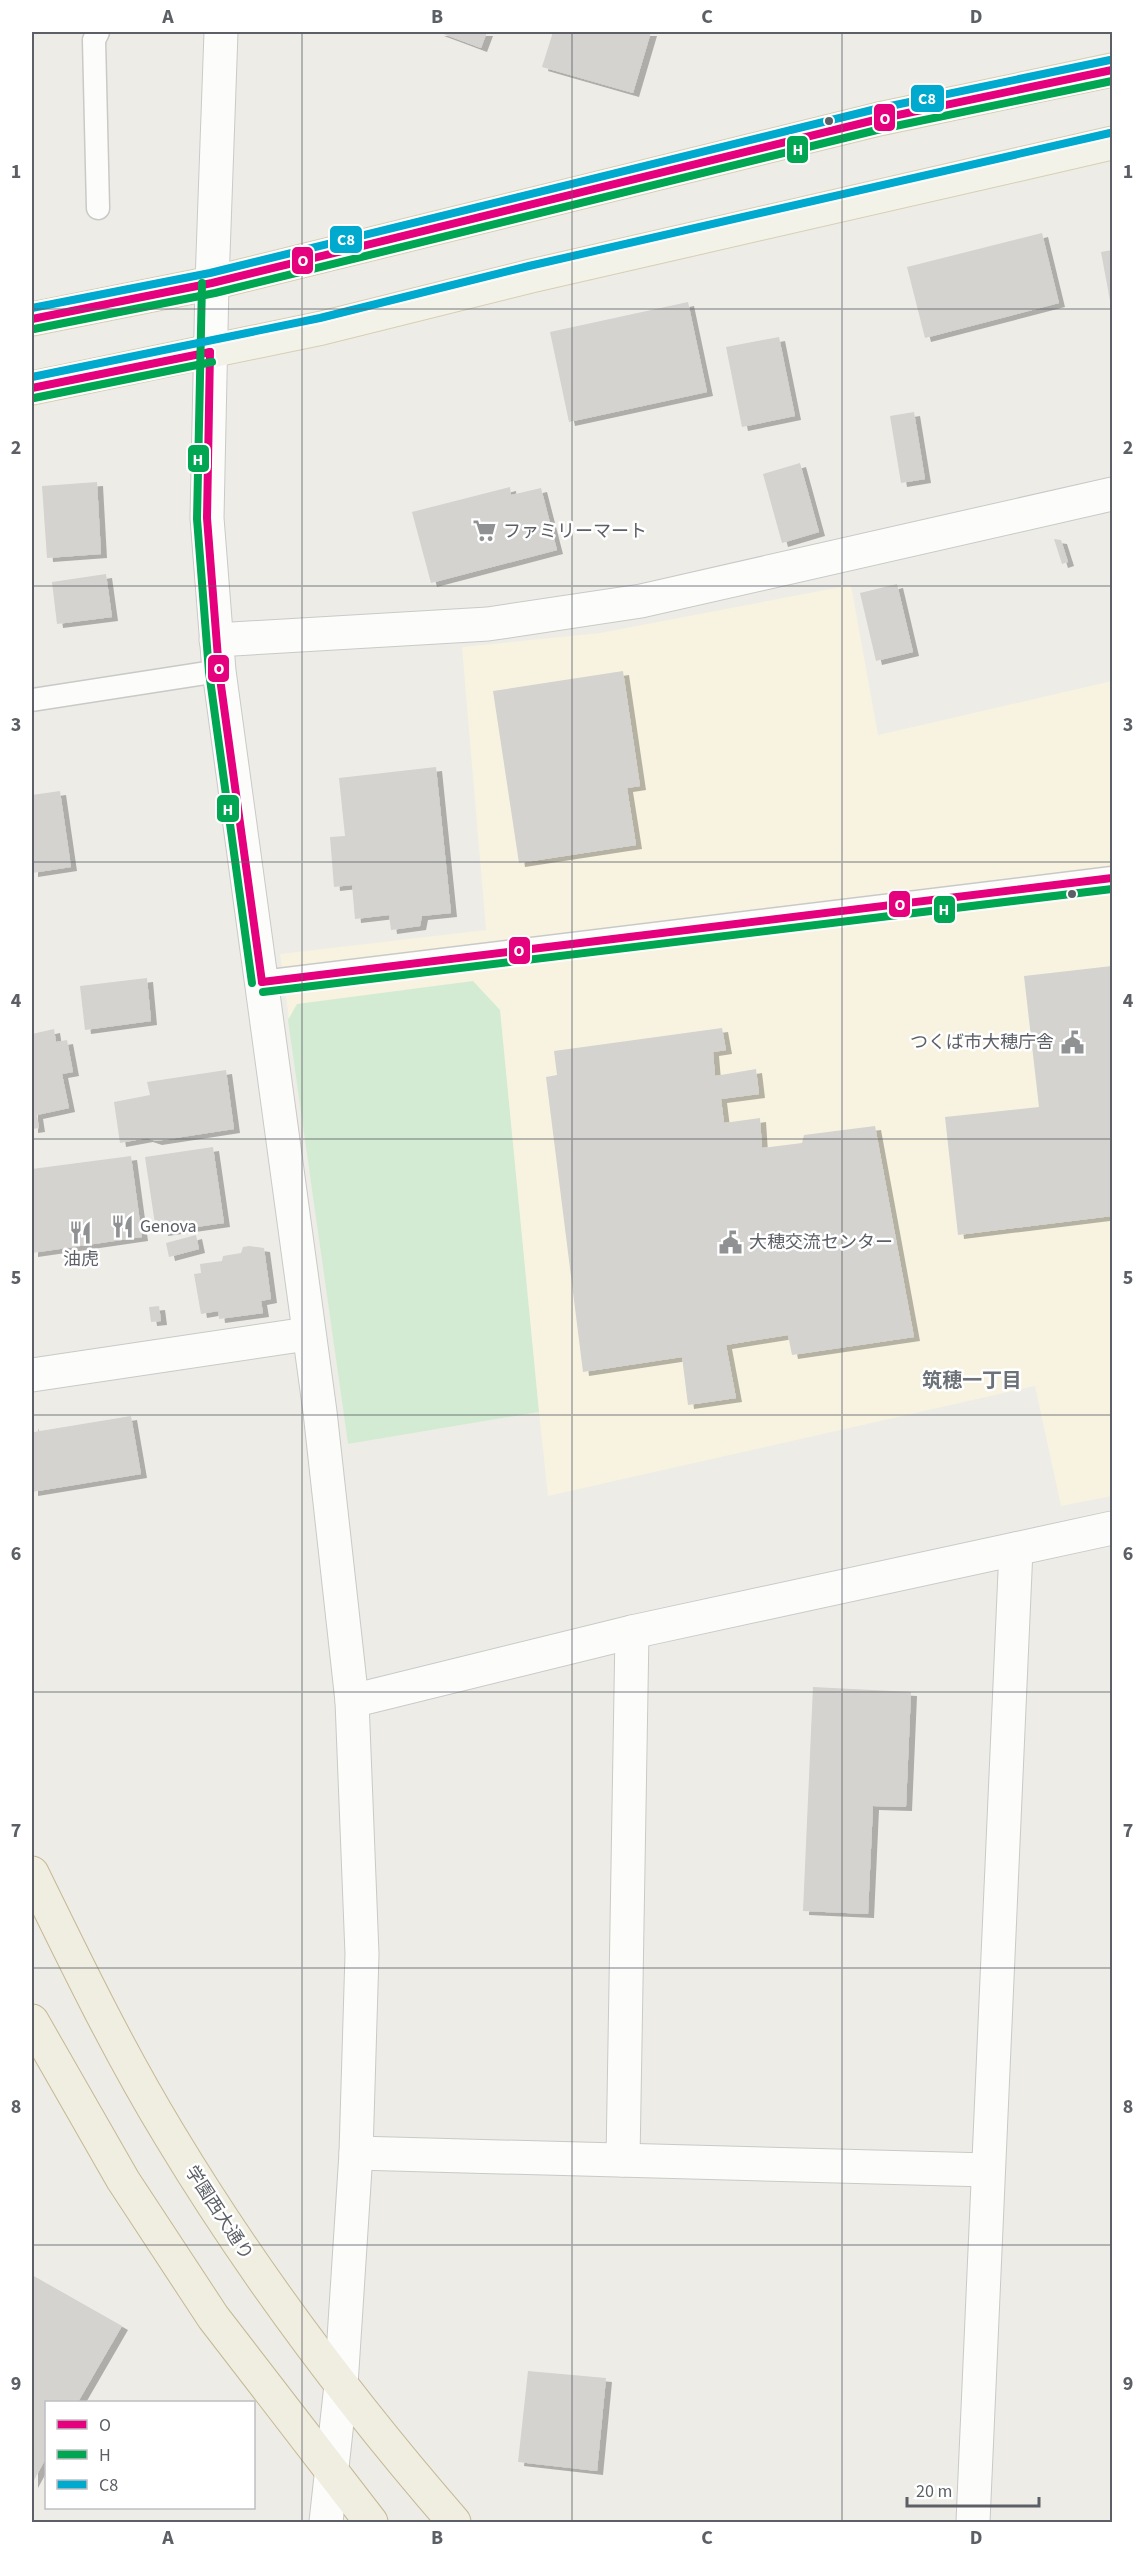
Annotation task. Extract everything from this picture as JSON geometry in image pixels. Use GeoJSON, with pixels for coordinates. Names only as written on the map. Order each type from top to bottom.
{"type":"FeatureCollection","features":[{"type":"Feature","properties":{"kind":"highway","name":"学園西大通り"},"geometry":{"type":"LineString","coordinates":[[32,1873],[85,1980],[168,2133],[245,2254],[341,2385],[454,2523]]}},
{"type":"Feature","properties":{"kind":"highway"},"geometry":{"type":"LineString","coordinates":[[32,2021],[123,2180],[213,2317],[371,2523]]}},
{"type":"Feature","properties":{"kind":"main road"},"geometry":{"type":"LineString","coordinates":[[32,319],[212,283],[879,119],[1113,70]]}},
{"type":"Feature","properties":{"kind":"main road"},"geometry":{"type":"LineString","coordinates":[[32,388],[210,352],[1113,142]]}},
{"type":"Feature","properties":{"kind":"street"},"geometry":{"type":"LineString","coordinates":[[221,32],[207,518],[218,656],[321,1423],[352,1701],[362,1954],[356,2152],[341,2385],[326,2523]]}},
{"type":"Feature","properties":{"kind":"street"},"geometry":{"type":"LineString","coordinates":[[218,656],[488,624],[641,601],[1113,494]]}},
{"type":"Feature","properties":{"kind":"street"},"geometry":{"type":"LineString","coordinates":[[32,1375],[308,1334]]}},
{"type":"Feature","properties":{"kind":"street"},"geometry":{"type":"LineString","coordinates":[[352,1701],[632,1632],[1113,1528]]}},
{"type":"Feature","properties":{"kind":"street"},"geometry":{"type":"LineString","coordinates":[[973,2523],[1016,1549]]}},
{"type":"Feature","properties":{"kind":"street"},"geometry":{"type":"LineString","coordinates":[[623,2160],[632,1632]]}},
{"type":"Feature","properties":{"kind":"street"},"geometry":{"type":"LineString","coordinates":[[356,2152],[988,2170]]}},
{"type":"Feature","properties":{"kind":"lane"},"geometry":{"type":"LineString","coordinates":[[98,32],[94,40],[98,208]]}},
{"type":"Feature","properties":{"kind":"lane"},"geometry":{"type":"LineString","coordinates":[[32,700],[218,656]]}},
{"type":"Feature","properties":{"kind":"lane"},"geometry":{"type":"LineString","coordinates":[[262,982],[1113,878]]}},
{"type":"Feature","properties":{"kind":"shaded area"},"geometry":{"type":"Polygon","coordinates":[[[851,585],[878,735],[1112,681],[1112,1496],[1061,1506],[1035,1386],[548,1496],[539,1412],[348,1444],[280,954],[486,930],[462,647],[600,633],[851,585]]]}},
{"type":"Feature","properties":{"kind":"green space"},"geometry":{"type":"Polygon","coordinates":[[[473,981],[500,1010],[539,1412],[348,1444],[288,1020],[297,1004],[473,981]]]}},
{"type":"Feature","properties":{"kind":"building"},"geometry":{"type":"Polygon","coordinates":[[[438,32],[487,32],[481,48],[438,32]]]}},
{"type":"Feature","properties":{"kind":"building"},"geometry":{"type":"Polygon","coordinates":[[[553,32],[651,32],[633,93],[542,67],[553,32]]]}},
{"type":"Feature","properties":{"kind":"building"},"geometry":{"type":"Polygon","coordinates":[[[1042,233],[1059,303],[925,338],[907,267],[1042,233]]]}},
{"type":"Feature","properties":{"kind":"building"},"geometry":{"type":"Polygon","coordinates":[[[1112,250],[1112,306],[1111,306],[1101,252],[1112,250]]]}},
{"type":"Feature","properties":{"kind":"building"},"geometry":{"type":"Polygon","coordinates":[[[688,302],[707,392],[569,422],[550,332],[688,302]]]}},
{"type":"Feature","properties":{"kind":"building"},"geometry":{"type":"Polygon","coordinates":[[[779,337],[795,416],[742,427],[726,347],[779,337]]]}},
{"type":"Feature","properties":{"kind":"building"},"geometry":{"type":"Polygon","coordinates":[[[914,412],[925,479],[901,483],[890,416],[914,412]]]}},
{"type":"Feature","properties":{"kind":"building"},"geometry":{"type":"Polygon","coordinates":[[[800,463],[819,532],[782,543],[763,474],[800,463]]]}},
{"type":"Feature","properties":{"kind":"building"},"geometry":{"type":"Polygon","coordinates":[[[97,482],[101,554],[47,558],[42,486],[97,482]]]}},
{"type":"Feature","properties":{"kind":"building","name":"ファミリーマート"},"geometry":{"type":"Polygon","coordinates":[[[510,487],[511,495],[541,488],[557,550],[431,583],[412,512],[510,487]]]}},
{"type":"Feature","properties":{"kind":"building"},"geometry":{"type":"Polygon","coordinates":[[[1054,539],[1061,540],[1068,562],[1062,564],[1054,539]]]}},
{"type":"Feature","properties":{"kind":"building"},"geometry":{"type":"Polygon","coordinates":[[[106,574],[112,617],[57,624],[52,582],[106,574]]]}},
{"type":"Feature","properties":{"kind":"building"},"geometry":{"type":"Polygon","coordinates":[[[897,584],[913,652],[876,661],[860,593],[897,584]]]}},
{"type":"Feature","properties":{"kind":"building"},"geometry":{"type":"Polygon","coordinates":[[[623,671],[640,786],[627,788],[636,845],[519,863],[493,691],[623,671]]]}},
{"type":"Feature","properties":{"kind":"building"},"geometry":{"type":"Polygon","coordinates":[[[436,767],[451,913],[422,916],[420,926],[391,930],[389,915],[355,919],[352,885],[334,887],[330,837],[345,836],[339,778],[436,767]]]}},
{"type":"Feature","properties":{"kind":"building"},"geometry":{"type":"Polygon","coordinates":[[[60,791],[71,867],[32,873],[32,795],[60,791]]]}},
{"type":"Feature","properties":{"kind":"building","name":"つくば市大穂庁舎"},"geometry":{"type":"Polygon","coordinates":[[[1112,966],[1112,1216],[958,1235],[945,1117],[1039,1107],[1024,976],[1112,966]]]}},
{"type":"Feature","properties":{"kind":"building"},"geometry":{"type":"Polygon","coordinates":[[[147,978],[151,1021],[85,1030],[80,986],[147,978]]]}},
{"type":"Feature","properties":{"kind":"building","name":"大穂交流センター"},"geometry":{"type":"Polygon","coordinates":[[[722,1028],[726,1050],[713,1052],[715,1076],[756,1069],[759,1094],[721,1099],[724,1123],[760,1118],[762,1148],[802,1143],[804,1135],[875,1126],[914,1337],[792,1355],[788,1335],[726,1345],[736,1398],[688,1405],[682,1357],[583,1372],[546,1077],[557,1075],[554,1051],[722,1028]]]}},
{"type":"Feature","properties":{"kind":"building"},"geometry":{"type":"Polygon","coordinates":[[[54,1029],[56,1042],[67,1040],[73,1072],[62,1074],[69,1108],[37,1115],[39,1128],[32,1129],[32,1034],[54,1029]]]}},
{"type":"Feature","properties":{"kind":"building"},"geometry":{"type":"Polygon","coordinates":[[[226,1070],[234,1129],[156,1141],[147,1138],[120,1143],[114,1102],[150,1095],[147,1082],[226,1070]]]}},
{"type":"Feature","properties":{"kind":"building"},"geometry":{"type":"Polygon","coordinates":[[[213,1147],[224,1223],[162,1232],[161,1223],[155,1224],[145,1157],[213,1147]]]}},
{"type":"Feature","properties":{"kind":"building"},"geometry":{"type":"Polygon","coordinates":[[[131,1156],[142,1237],[32,1253],[32,1169],[131,1156]]]}},
{"type":"Feature","properties":{"kind":"building"},"geometry":{"type":"Polygon","coordinates":[[[196,1235],[199,1249],[169,1257],[166,1243],[196,1235]]]}},
{"type":"Feature","properties":{"kind":"building"},"geometry":{"type":"Polygon","coordinates":[[[243,1247],[264,1248],[271,1299],[261,1301],[263,1313],[219,1319],[218,1311],[201,1314],[194,1274],[201,1273],[200,1264],[222,1261],[223,1256],[241,1253],[243,1247]]]}},
{"type":"Feature","properties":{"kind":"building"},"geometry":{"type":"Polygon","coordinates":[[[159,1306],[161,1321],[151,1322],[149,1307],[159,1306]]]}},
{"type":"Feature","properties":{"kind":"building"},"geometry":{"type":"Polygon","coordinates":[[[131,1416],[141,1474],[32,1492],[32,1424],[34,1432],[131,1416]]]}},
{"type":"Feature","properties":{"kind":"building"},"geometry":{"type":"Polygon","coordinates":[[[813,1687],[911,1692],[906,1807],[873,1806],[868,1914],[803,1911],[813,1687]]]}},
{"type":"Feature","properties":{"kind":"building"},"geometry":{"type":"Polygon","coordinates":[[[32,2275],[122,2326],[79,2401],[45,2401],[45,2460],[32,2484],[32,2275]]]}},
{"type":"Feature","properties":{"kind":"building"},"geometry":{"type":"Polygon","coordinates":[[[528,2371],[606,2378],[597,2471],[518,2462],[528,2371]]]}},
{"type":"Feature","properties":{"kind":"transit line","name":"C8"},"geometry":{"type":"LineString","coordinates":[[32,308],[210,273],[876,109],[1110,60]]}},
{"type":"Feature","properties":{"kind":"transit line","name":"O"},"geometry":{"type":"LineString","coordinates":[[32,319],[212,283],[879,119],[1112,70]]}},
{"type":"Feature","properties":{"kind":"transit line","name":"H"},"geometry":{"type":"LineString","coordinates":[[34,329],[215,293],[881,129],[1112,81]]}},
{"type":"Feature","properties":{"kind":"transit line","name":"C8"},"geometry":{"type":"LineString","coordinates":[[32,377],[320,318],[529,266],[1110,133]]}},
{"type":"Feature","properties":{"kind":"transit line","name":"H"},"geometry":{"type":"LineString","coordinates":[[202,283],[197,519],[209,672],[252,983]]}},
{"type":"Feature","properties":{"kind":"transit line","name":"O"},"geometry":{"type":"LineString","coordinates":[[210,352],[207,518],[219,671],[262,982]]}},
{"type":"Feature","properties":{"kind":"transit line","name":"O"},"geometry":{"type":"LineString","coordinates":[[32,388],[210,352]]}},
{"type":"Feature","properties":{"kind":"transit line","name":"H"},"geometry":{"type":"LineString","coordinates":[[34,398],[212,362]]}},
{"type":"Feature","properties":{"kind":"transit line","name":"O"},"geometry":{"type":"LineString","coordinates":[[262,982],[1112,878]]}},
{"type":"Feature","properties":{"kind":"transit line","name":"H"},"geometry":{"type":"LineString","coordinates":[[263,992],[1112,889]]}},
{"type":"Feature","properties":{"kind":"place","name":"ファミリーマート"},"geometry":{"type":"Point","coordinates":[485,531]}},
{"type":"Feature","properties":{"kind":"place","name":"つくば市大穂庁舎"},"geometry":{"type":"Point","coordinates":[1072,1042]}},
{"type":"Feature","properties":{"kind":"place","name":"Genova"},"geometry":{"type":"Point","coordinates":[122,1226]}},
{"type":"Feature","properties":{"kind":"place","name":"油虎"},"geometry":{"type":"Point","coordinates":[81,1233]}},
{"type":"Feature","properties":{"kind":"place","name":"大穂交流センター"},"geometry":{"type":"Point","coordinates":[731,1242]}},
{"type":"Feature","properties":{"kind":"district","name":"筑穂一丁目"},"geometry":{"type":"Point","coordinates":[972,1381]}}]}
